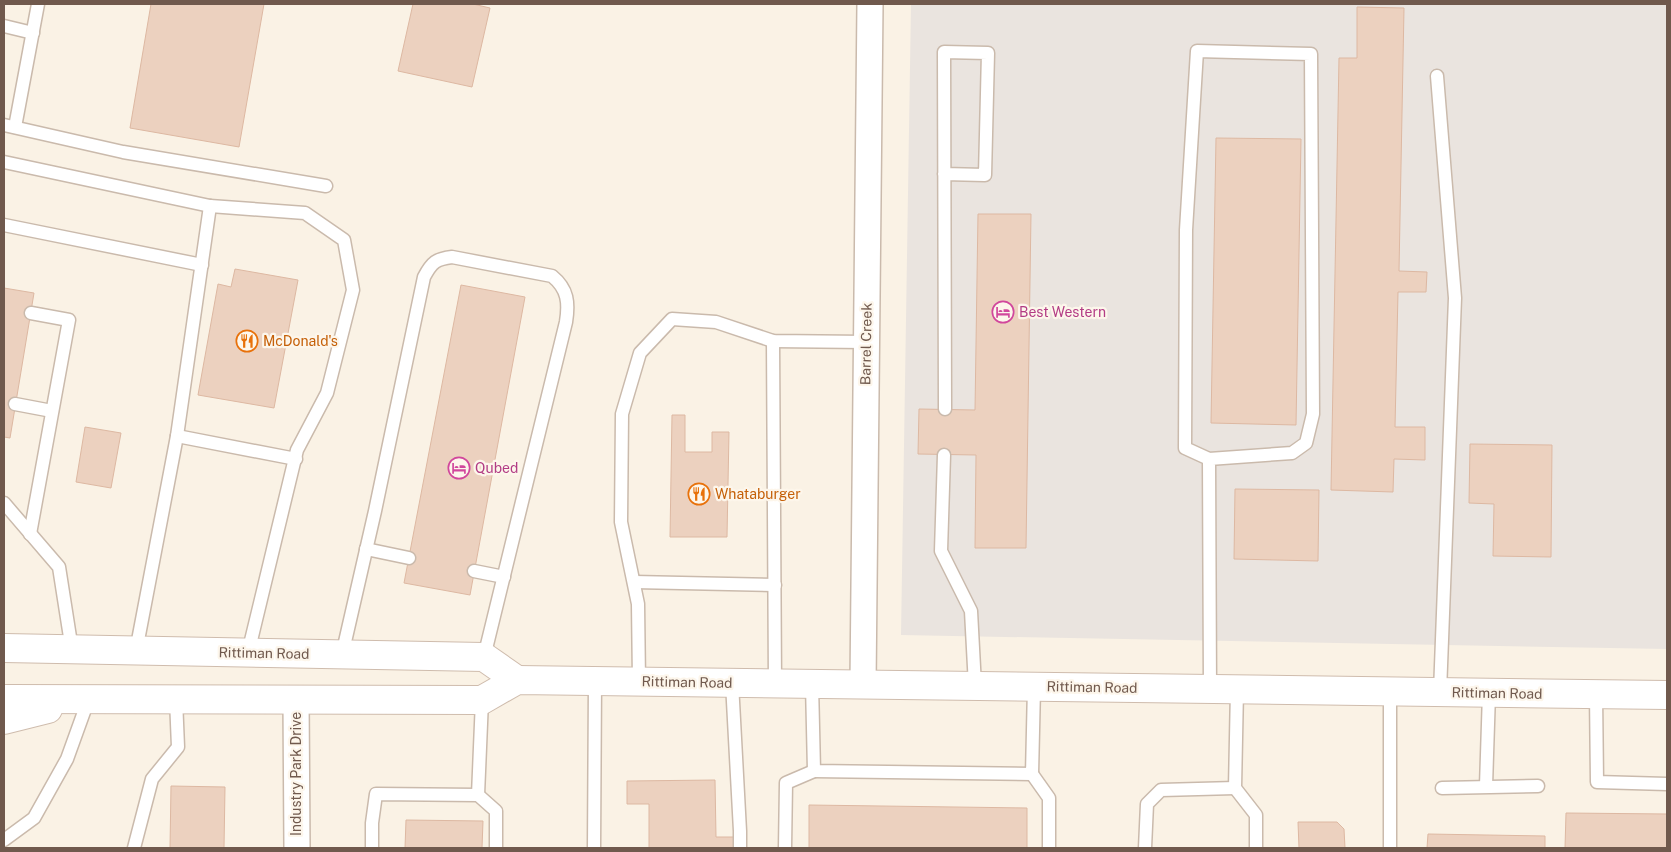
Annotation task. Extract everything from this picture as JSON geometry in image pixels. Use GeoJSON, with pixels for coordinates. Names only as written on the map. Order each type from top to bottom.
{"type":"FeatureCollection","features":[{"type":"Feature","properties":{"kind":"main road"},"geometry":{"type":"LineString","coordinates":[[4,629],[65,650]]}},
{"type":"Feature","properties":{"kind":"main road","name":"Rittiman Road"},"geometry":{"type":"LineString","coordinates":[[4,648],[484,658]]}},
{"type":"Feature","properties":{"kind":"main road"},"geometry":{"type":"LineString","coordinates":[[4,699],[482,700],[516,680],[484,658]]}},
{"type":"Feature","properties":{"kind":"main road","name":"Rittiman Road"},"geometry":{"type":"LineString","coordinates":[[516,680],[1667,695]]}},
{"type":"Feature","properties":{"kind":"main road"},"geometry":{"type":"LineString","coordinates":[[4,720],[88,698]]}},
{"type":"Feature","properties":{"kind":"street","name":"Barrel Creek"},"geometry":{"type":"LineString","coordinates":[[863,684],[870,4]]}},
{"type":"Feature","properties":{"kind":"street","name":"Industry Park Drive"},"geometry":{"type":"LineString","coordinates":[[296,699],[297,848]]}},
{"type":"Feature","properties":{"kind":"lane"},"geometry":{"type":"LineString","coordinates":[[38,4],[33,33],[9,126],[123,152],[326,186]]}},
{"type":"Feature","properties":{"kind":"lane"},"geometry":{"type":"LineString","coordinates":[[4,26],[33,33]]}},
{"type":"Feature","properties":{"kind":"lane"},"geometry":{"type":"LineString","coordinates":[[1197,51],[1311,54],[1313,414],[1306,443],[1292,453],[1209,459],[1185,448],[1186,230],[1197,51]]}},
{"type":"Feature","properties":{"kind":"lane"},"geometry":{"type":"LineString","coordinates":[[944,174],[986,174],[988,53],[944,52],[944,174],[945,409]]}},
{"type":"Feature","properties":{"kind":"lane"},"geometry":{"type":"LineString","coordinates":[[1437,76],[1455,298],[1440,692]]}},
{"type":"Feature","properties":{"kind":"lane"},"geometry":{"type":"LineString","coordinates":[[4,162],[210,206],[305,212],[344,240],[353,290],[327,393],[297,450],[248,653]]}},
{"type":"Feature","properties":{"kind":"lane"},"geometry":{"type":"LineString","coordinates":[[136,651],[176,436],[210,206]]}},
{"type":"Feature","properties":{"kind":"lane"},"geometry":{"type":"LineString","coordinates":[[4,225],[202,266]]}},
{"type":"Feature","properties":{"kind":"lane"},"geometry":{"type":"LineString","coordinates":[[342,655],[424,277],[429,267],[438,259],[452,257],[552,276],[562,284],[568,309],[484,658]]}},
{"type":"Feature","properties":{"kind":"lane"},"geometry":{"type":"LineString","coordinates":[[30,534],[69,320],[31,313]]}},
{"type":"Feature","properties":{"kind":"lane"},"geometry":{"type":"LineString","coordinates":[[639,682],[638,604],[622,522],[622,414],[640,353],[672,319],[716,322],[773,341],[866,342]]}},
{"type":"Feature","properties":{"kind":"lane"},"geometry":{"type":"LineString","coordinates":[[773,341],[775,684]]}},
{"type":"Feature","properties":{"kind":"lane"},"geometry":{"type":"LineString","coordinates":[[15,404],[52,411]]}},
{"type":"Feature","properties":{"kind":"lane"},"geometry":{"type":"LineString","coordinates":[[176,436],[296,459]]}},
{"type":"Feature","properties":{"kind":"lane"},"geometry":{"type":"LineString","coordinates":[[944,455],[941,551],[971,611],[975,686]]}},
{"type":"Feature","properties":{"kind":"lane"},"geometry":{"type":"LineString","coordinates":[[1209,459],[1210,689]]}},
{"type":"Feature","properties":{"kind":"lane"},"geometry":{"type":"LineString","coordinates":[[4,503],[59,567],[65,650]]}},
{"type":"Feature","properties":{"kind":"lane"},"geometry":{"type":"LineString","coordinates":[[366,549],[409,558]]}},
{"type":"Feature","properties":{"kind":"lane"},"geometry":{"type":"LineString","coordinates":[[474,571],[504,577]]}},
{"type":"Feature","properties":{"kind":"lane"},"geometry":{"type":"LineString","coordinates":[[634,582],[775,585]]}},
{"type":"Feature","properties":{"kind":"lane"},"geometry":{"type":"LineString","coordinates":[[594,848],[595,681]]}},
{"type":"Feature","properties":{"kind":"lane"},"geometry":{"type":"LineString","coordinates":[[732,683],[740,848]]}},
{"type":"Feature","properties":{"kind":"lane"},"geometry":{"type":"LineString","coordinates":[[812,684],[814,771]]}},
{"type":"Feature","properties":{"kind":"lane"},"geometry":{"type":"LineString","coordinates":[[1034,687],[1032,774],[1049,798],[1049,848]]}},
{"type":"Feature","properties":{"kind":"lane"},"geometry":{"type":"LineString","coordinates":[[1237,689],[1235,788],[1256,815],[1256,848]]}},
{"type":"Feature","properties":{"kind":"lane"},"geometry":{"type":"LineString","coordinates":[[1390,691],[1390,848]]}},
{"type":"Feature","properties":{"kind":"lane"},"geometry":{"type":"LineString","coordinates":[[1486,786],[1489,693]]}},
{"type":"Feature","properties":{"kind":"lane"},"geometry":{"type":"LineString","coordinates":[[1596,694],[1597,782],[1667,784]]}},
{"type":"Feature","properties":{"kind":"lane"},"geometry":{"type":"LineString","coordinates":[[4,840],[34,818],[67,759],[88,698]]}},
{"type":"Feature","properties":{"kind":"lane"},"geometry":{"type":"LineString","coordinates":[[134,848],[152,779],[178,747],[176,698]]}},
{"type":"Feature","properties":{"kind":"lane"},"geometry":{"type":"LineString","coordinates":[[478,795],[482,700]]}},
{"type":"Feature","properties":{"kind":"lane"},"geometry":{"type":"LineString","coordinates":[[785,848],[786,782],[814,771],[1032,774]]}},
{"type":"Feature","properties":{"kind":"lane"},"geometry":{"type":"LineString","coordinates":[[1442,788],[1538,786]]}},
{"type":"Feature","properties":{"kind":"lane"},"geometry":{"type":"LineString","coordinates":[[1145,848],[1147,804],[1161,790],[1235,788]]}},
{"type":"Feature","properties":{"kind":"lane"},"geometry":{"type":"LineString","coordinates":[[372,848],[372,823],[376,794],[478,795],[496,811],[496,848]]}},
{"type":"Feature","properties":{"kind":"shaded area"},"geometry":{"type":"Polygon","coordinates":[[[911,4],[1667,4],[1667,649],[901,635],[911,4]]]}},
{"type":"Feature","properties":{"kind":"building"},"geometry":{"type":"Polygon","coordinates":[[[151,4],[264,4],[239,147],[130,128],[151,4]]]}},
{"type":"Feature","properties":{"kind":"building"},"geometry":{"type":"Polygon","coordinates":[[[413,4],[473,4],[490,8],[472,87],[398,71],[413,4]]]}},
{"type":"Feature","properties":{"kind":"building"},"geometry":{"type":"Polygon","coordinates":[[[1357,7],[1404,8],[1399,271],[1427,272],[1426,292],[1398,292],[1395,427],[1425,427],[1425,460],[1394,459],[1393,492],[1331,490],[1339,58],[1357,58],[1357,7]]]}},
{"type":"Feature","properties":{"kind":"building"},"geometry":{"type":"Polygon","coordinates":[[[1216,138],[1301,139],[1296,425],[1211,423],[1216,138]]]}},
{"type":"Feature","properties":{"kind":"building","name":"Best Western"},"geometry":{"type":"Polygon","coordinates":[[[978,214],[1031,214],[1026,548],[975,548],[976,455],[918,454],[919,409],[975,410],[978,214]]]}},
{"type":"Feature","properties":{"kind":"building","name":"McDonald's"},"geometry":{"type":"Polygon","coordinates":[[[235,269],[298,280],[274,408],[198,395],[218,284],[231,287],[235,269]]]}},
{"type":"Feature","properties":{"kind":"building"},"geometry":{"type":"Polygon","coordinates":[[[461,285],[525,297],[470,595],[404,583],[461,285]]]}},
{"type":"Feature","properties":{"kind":"building"},"geometry":{"type":"Polygon","coordinates":[[[4,288],[34,293],[10,438],[4,437],[4,288]]]}},
{"type":"Feature","properties":{"kind":"building","name":"Whataburger"},"geometry":{"type":"Polygon","coordinates":[[[672,415],[685,415],[685,452],[712,452],[712,432],[729,432],[727,537],[670,537],[672,415]]]}},
{"type":"Feature","properties":{"kind":"building"},"geometry":{"type":"Polygon","coordinates":[[[85,427],[121,433],[111,488],[76,482],[85,427]]]}},
{"type":"Feature","properties":{"kind":"building"},"geometry":{"type":"Polygon","coordinates":[[[1470,444],[1552,445],[1551,557],[1493,556],[1494,504],[1469,503],[1470,444]]]}},
{"type":"Feature","properties":{"kind":"building"},"geometry":{"type":"Polygon","coordinates":[[[1235,489],[1319,490],[1318,561],[1234,559],[1235,489]]]}},
{"type":"Feature","properties":{"kind":"building"},"geometry":{"type":"Polygon","coordinates":[[[715,780],[716,837],[735,837],[735,848],[649,848],[649,804],[627,804],[627,781],[715,780]]]}},
{"type":"Feature","properties":{"kind":"building"},"geometry":{"type":"Polygon","coordinates":[[[171,786],[225,787],[224,848],[170,848],[171,786]]]}},
{"type":"Feature","properties":{"kind":"building"},"geometry":{"type":"Polygon","coordinates":[[[809,805],[1027,808],[1027,848],[809,848],[809,805]]]}},
{"type":"Feature","properties":{"kind":"building"},"geometry":{"type":"Polygon","coordinates":[[[1566,813],[1667,814],[1667,848],[1565,848],[1566,813]]]}},
{"type":"Feature","properties":{"kind":"building"},"geometry":{"type":"Polygon","coordinates":[[[406,820],[483,821],[482,848],[405,848],[406,820]]]}},
{"type":"Feature","properties":{"kind":"building"},"geometry":{"type":"Polygon","coordinates":[[[1298,822],[1337,822],[1344,829],[1345,848],[1299,848],[1298,822]]]}},
{"type":"Feature","properties":{"kind":"building"},"geometry":{"type":"Polygon","coordinates":[[[1428,834],[1545,836],[1545,848],[1427,848],[1428,834]]]}},
{"type":"Feature","properties":{"kind":"place","name":"Best Western"},"geometry":{"type":"Point","coordinates":[1003,312]}},
{"type":"Feature","properties":{"kind":"place","name":"McDonald's"},"geometry":{"type":"Point","coordinates":[247,341]}},
{"type":"Feature","properties":{"kind":"place","name":"Qubed"},"geometry":{"type":"Point","coordinates":[459,468]}},
{"type":"Feature","properties":{"kind":"place","name":"Whataburger"},"geometry":{"type":"Point","coordinates":[699,494]}}]}
